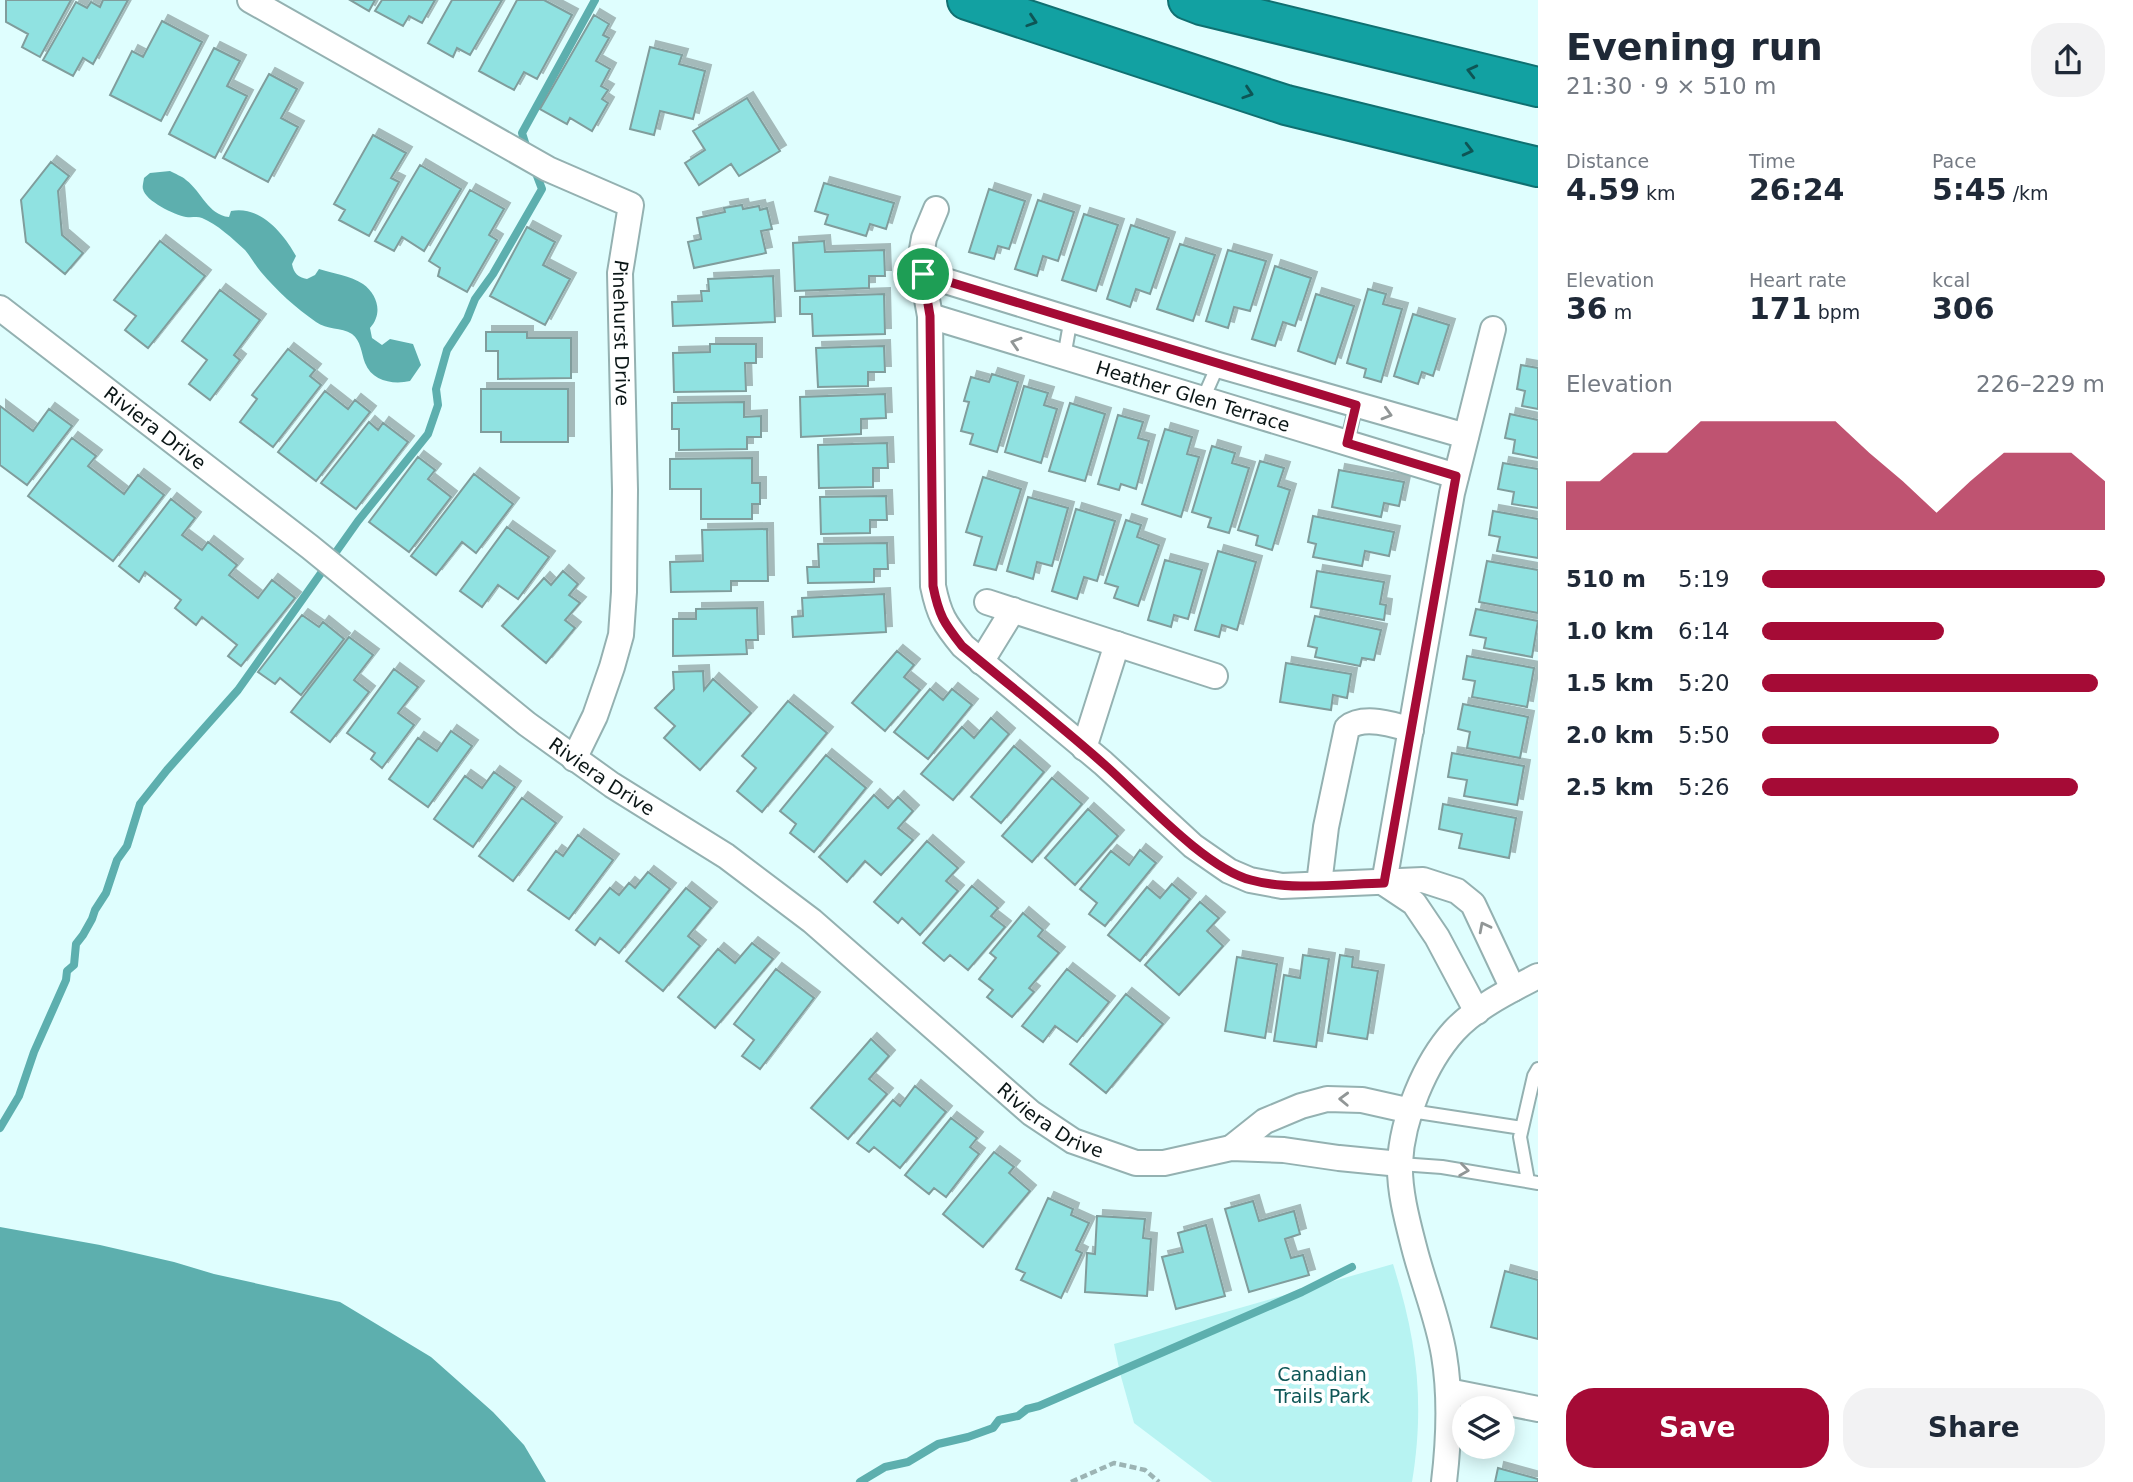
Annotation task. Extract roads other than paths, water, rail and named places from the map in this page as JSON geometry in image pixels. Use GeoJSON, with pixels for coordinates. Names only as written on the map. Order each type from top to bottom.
{"type":"FeatureCollection","features":[{"type":"Feature","properties":{"kind":"highway"},"geometry":{"type":"LineString","coordinates":[[967,0],[1286,105],[1538,167]]}},
{"type":"Feature","properties":{"kind":"highway"},"geometry":{"type":"LineString","coordinates":[[1188,0],[1538,87]]}},
{"type":"Feature","properties":{"kind":"street","name":"Pinehurst Drive"},"geometry":{"type":"LineString","coordinates":[[250,0],[523,156],[631,205],[620,273],[625,490],[621,635],[594,716],[574,759]]}},
{"type":"Feature","properties":{"kind":"street"},"geometry":{"type":"LineString","coordinates":[[936,209],[924,238],[920,261],[930,316],[933,586],[937,608],[944,623],[962,646],[1084,748],[1193,846],[1229,871],[1250,880],[1282,886],[1423,880],[1457,891],[1473,904],[1513,989]]}},
{"type":"Feature","properties":{"kind":"street","name":"Heather Glen Terrace"},"geometry":{"type":"LineString","coordinates":[[923,274],[1218,365],[1466,436]]}},
{"type":"Feature","properties":{"kind":"street","name":"Riviera Drive"},"geometry":{"type":"LineString","coordinates":[[1,308],[338,569],[527,724],[612,785],[726,856],[812,921],[1031,1113],[1073,1141],[1136,1163],[1164,1163],[1231,1148],[1284,1150],[1400,1164]]}},
{"type":"Feature","properties":{"kind":"street","name":"Heather Glen Terrace"},"geometry":{"type":"LineString","coordinates":[[930,316],[1456,476]]}},
{"type":"Feature","properties":{"kind":"street"},"geometry":{"type":"LineString","coordinates":[[1384,883],[1456,476],[1493,329]]}},
{"type":"Feature","properties":{"kind":"street"},"geometry":{"type":"LineString","coordinates":[[988,602],[1215,676]]}},
{"type":"Feature","properties":{"kind":"street"},"geometry":{"type":"LineString","coordinates":[[981,662],[1013,610]]}},
{"type":"Feature","properties":{"kind":"street"},"geometry":{"type":"LineString","coordinates":[[1084,748],[1116,644]]}},
{"type":"Feature","properties":{"kind":"street"},"geometry":{"type":"LineString","coordinates":[[1319,884],[1326,827],[1347,727],[1354,722],[1364,721],[1411,730]]}},
{"type":"Feature","properties":{"kind":"street"},"geometry":{"type":"LineString","coordinates":[[1384,883],[1414,903],[1437,937],[1477,1012]]}},
{"type":"Feature","properties":{"kind":"street"},"geometry":{"type":"LineString","coordinates":[[1444,1482],[1449,1437],[1444,1354],[1411,1235],[1401,1181],[1403,1139],[1426,1072],[1454,1031],[1477,1012],[1538,976]]}},
{"type":"Feature","properties":{"kind":"street","name":"Riviera Drive"},"geometry":{"type":"LineString","coordinates":[[1231,1148],[1265,1121],[1327,1099],[1362,1100],[1411,1111]]}},
{"type":"Feature","properties":{"kind":"street"},"geometry":{"type":"LineString","coordinates":[[1448,1391],[1538,1409]]}},
{"type":"Feature","properties":{"kind":"lane"},"geometry":{"type":"LineString","coordinates":[[1064,357],[1071,318]]}},
{"type":"Feature","properties":{"kind":"lane"},"geometry":{"type":"LineString","coordinates":[[1203,399],[1218,365]]}},
{"type":"Feature","properties":{"kind":"lane"},"geometry":{"type":"LineString","coordinates":[[1347,443],[1356,405]]}},
{"type":"Feature","properties":{"kind":"lane"},"geometry":{"type":"LineString","coordinates":[[1400,1164],[1442,1167],[1533,1182],[1520,1137],[1538,1069]]}},
{"type":"Feature","properties":{"kind":"lane"},"geometry":{"type":"LineString","coordinates":[[1411,1111],[1522,1128]]}},
{"type":"Feature","properties":{"kind":"waterway"},"geometry":{"type":"LineString","coordinates":[[528,152],[522,133],[595,0]]}},
{"type":"Feature","properties":{"kind":"waterway"},"geometry":{"type":"LineString","coordinates":[[0,1128],[19,1096],[34,1052],[66,980],[67,971],[74,965],[76,944],[106,893],[117,860],[127,846],[140,804],[238,690],[358,521],[428,434],[438,405],[436,389],[447,350],[542,189],[534,168]]}},
{"type":"Feature","properties":{"kind":"waterway"},"geometry":{"type":"LineString","coordinates":[[860,1482],[885,1467],[908,1462],[938,1444],[993,1428],[999,1420],[1018,1416],[1027,1409],[1302,1292],[1352,1267]]}},
{"type":"Feature","properties":{"kind":"park label","name":"Canadian Trails Park"},"geometry":{"type":"Point","coordinates":[1322,1385]}}]}
